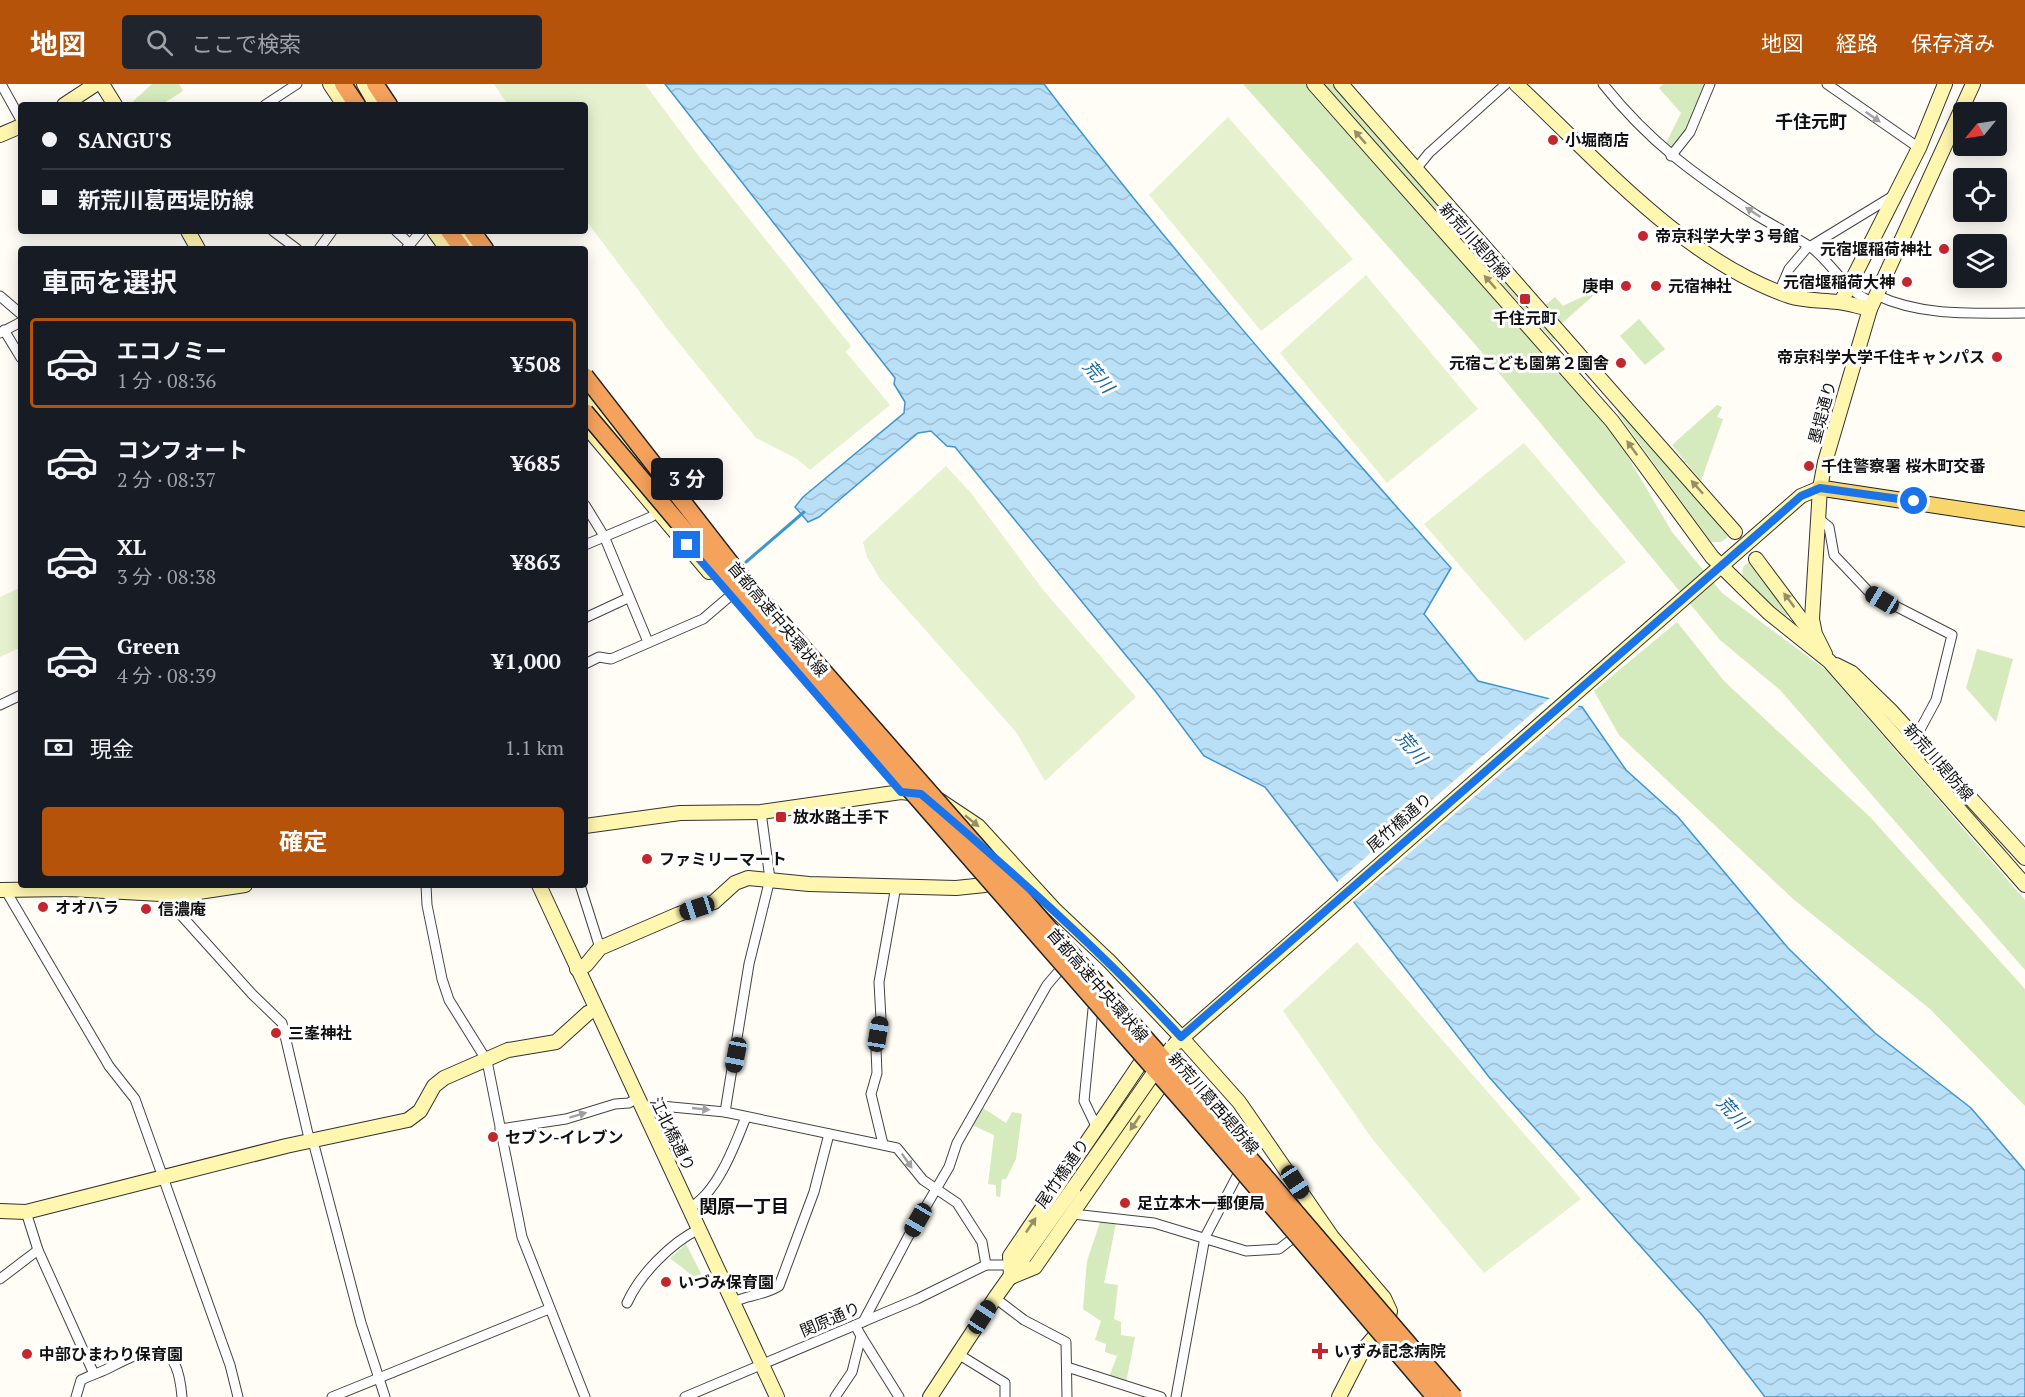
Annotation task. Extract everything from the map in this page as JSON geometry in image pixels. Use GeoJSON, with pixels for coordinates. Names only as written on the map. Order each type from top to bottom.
{"type":"FeatureCollection","features":[{"type":"Feature","properties":{"kind":"highway"},"geometry":{"type":"LineString","coordinates":[[343,84],[355,102]]}},
{"type":"Feature","properties":{"kind":"highway"},"geometry":{"type":"LineString","coordinates":[[354,84],[365,102]]}},
{"type":"Feature","properties":{"kind":"highway"},"geometry":{"type":"LineString","coordinates":[[375,84],[386,102]]}},
{"type":"Feature","properties":{"kind":"highway"},"geometry":{"type":"LineString","coordinates":[[387,84],[398,102]]}},
{"type":"Feature","properties":{"kind":"highway","name":"首都高速中央環状線"},"geometry":{"type":"LineString","coordinates":[[588,380],[753,591],[1202,1103],[1454,1397]]}},
{"type":"Feature","properties":{"kind":"highway","name":"首都高速中央環状線"},"geometry":{"type":"LineString","coordinates":[[588,416],[753,610],[1185,1103],[1435,1397]]}},
{"type":"Feature","properties":{"kind":"main road"},"geometry":{"type":"LineString","coordinates":[[69,102],[96,84]]}},
{"type":"Feature","properties":{"kind":"main road"},"geometry":{"type":"LineString","coordinates":[[102,84],[113,102]]}},
{"type":"Feature","properties":{"kind":"main road"},"geometry":{"type":"LineString","coordinates":[[330,84],[342,102]]}},
{"type":"Feature","properties":{"kind":"main road"},"geometry":{"type":"LineString","coordinates":[[364,84],[374,102]]}},
{"type":"Feature","properties":{"kind":"main road","name":"新荒川堤防線"},"geometry":{"type":"LineString","coordinates":[[1314,84],[1612,421],[1720,566],[1769,613],[1829,661],[2025,885]]}},
{"type":"Feature","properties":{"kind":"main road","name":"新荒川堤防線"},"geometry":{"type":"LineString","coordinates":[[1341,84],[1735,532]]}},
{"type":"Feature","properties":{"kind":"main road"},"geometry":{"type":"LineString","coordinates":[[1516,84],[1613,175],[1641,206],[1726,265],[1779,292],[1797,298],[1873,302]]}},
{"type":"Feature","properties":{"kind":"main road"},"geometry":{"type":"LineString","coordinates":[[1840,302],[1918,148],[1945,84]]}},
{"type":"Feature","properties":{"kind":"main road","name":"墨堤通り"},"geometry":{"type":"LineString","coordinates":[[1829,661],[1818,643],[1812,619],[1820,488],[1848,376],[1873,302],[1973,84]]}},
{"type":"Feature","properties":{"kind":"main road"},"geometry":{"type":"LineString","coordinates":[[0,135],[18,127]]}},
{"type":"Feature","properties":{"kind":"main road","name":"新荒川堤防線"},"geometry":{"type":"LineString","coordinates":[[1560,332],[1565,350],[1609,402],[1612,421]]}},
{"type":"Feature","properties":{"kind":"main road","name":"新荒川葛西堤防線"},"geometry":{"type":"LineString","coordinates":[[588,397],[741,586],[1379,1330],[1427,1397]]}},
{"type":"Feature","properties":{"kind":"main road","name":"新荒川葛西堤防線"},"geometry":{"type":"LineString","coordinates":[[588,429],[730,596],[1059,971],[1093,1009],[1144,1058]]}},
{"type":"Feature","properties":{"kind":"main road"},"geometry":{"type":"LineString","coordinates":[[1820,488],[1844,489],[2025,519]]}},
{"type":"Feature","properties":{"kind":"main road","name":"尾竹橋通り"},"geometry":{"type":"LineString","coordinates":[[930,1397],[1014,1269],[1176,1042],[1708,576],[1801,496],[1820,488]]}},
{"type":"Feature","properties":{"kind":"main road"},"geometry":{"type":"LineString","coordinates":[[1756,559],[1818,643]]}},
{"type":"Feature","properties":{"kind":"main road","name":"新荒川堤防線"},"geometry":{"type":"LineString","coordinates":[[1829,661],[1852,673],[1916,737],[2025,858]]}},
{"type":"Feature","properties":{"kind":"main road"},"geometry":{"type":"LineString","coordinates":[[588,826],[681,813],[760,812],[901,792],[921,794],[951,806],[978,826],[1054,909],[1109,961],[1176,1042],[1239,1102],[1332,1237],[1384,1299],[1390,1315],[1363,1350],[1339,1397]]}},
{"type":"Feature","properties":{"kind":"main road"},"geometry":{"type":"LineString","coordinates":[[577,969],[586,965],[600,948],[679,914],[714,902],[735,883],[748,878],[808,884],[965,888],[985,885]]}},
{"type":"Feature","properties":{"kind":"main road"},"geometry":{"type":"LineString","coordinates":[[3,890],[125,888],[162,894],[193,894],[228,888]]}},
{"type":"Feature","properties":{"kind":"main road","name":"江北橋通り"},"geometry":{"type":"LineString","coordinates":[[540,888],[777,1397]]}},
{"type":"Feature","properties":{"kind":"main road"},"geometry":{"type":"LineString","coordinates":[[0,1211],[26,1212],[311,1140],[408,1120],[420,1111],[434,1086],[444,1078],[508,1050],[556,1042],[588,1013],[596,1009]]}},
{"type":"Feature","properties":{"kind":"main road"},"geometry":{"type":"LineString","coordinates":[[1144,1058],[1010,1256],[1014,1269],[1035,1267],[1074,1214],[1164,1081]]}},
{"type":"Feature","properties":{"kind":"main road","name":"新荒川葛西堤防線"},"geometry":{"type":"LineString","coordinates":[[1164,1081],[1237,1176],[1292,1239],[1445,1397]]}},
{"type":"Feature","properties":{"kind":"street"},"geometry":{"type":"LineString","coordinates":[[1,84],[18,115]]}},
{"type":"Feature","properties":{"kind":"street"},"geometry":{"type":"LineString","coordinates":[[270,102],[297,84]]}},
{"type":"Feature","properties":{"kind":"street"},"geometry":{"type":"LineString","coordinates":[[1416,169],[1429,153],[1506,84]]}},
{"type":"Feature","properties":{"kind":"street"},"geometry":{"type":"LineString","coordinates":[[1603,84],[1654,142],[1721,192],[1810,247],[1859,298],[1927,311],[2025,313]]}},
{"type":"Feature","properties":{"kind":"street"},"geometry":{"type":"LineString","coordinates":[[1671,156],[1690,132],[1710,84]]}},
{"type":"Feature","properties":{"kind":"street"},"geometry":{"type":"LineString","coordinates":[[1827,84],[1918,148]]}},
{"type":"Feature","properties":{"kind":"street"},"geometry":{"type":"LineString","coordinates":[[1779,292],[1789,269],[1810,247],[1895,194]]}},
{"type":"Feature","properties":{"kind":"street"},"geometry":{"type":"LineString","coordinates":[[277,234],[293,246]]}},
{"type":"Feature","properties":{"kind":"street"},"geometry":{"type":"LineString","coordinates":[[409,246],[419,234]]}},
{"type":"Feature","properties":{"kind":"street"},"geometry":{"type":"LineString","coordinates":[[0,296],[18,311]]}},
{"type":"Feature","properties":{"kind":"street"},"geometry":{"type":"LineString","coordinates":[[18,324],[2,332],[18,354]]}},
{"type":"Feature","properties":{"kind":"street"},"geometry":{"type":"LineString","coordinates":[[588,510],[604,536],[648,642]]}},
{"type":"Feature","properties":{"kind":"street"},"geometry":{"type":"LineString","coordinates":[[588,544],[651,517],[658,511]]}},
{"type":"Feature","properties":{"kind":"street"},"geometry":{"type":"LineString","coordinates":[[1818,518],[1829,527],[1834,555],[1870,593],[1952,635],[1936,700],[1916,737]]}},
{"type":"Feature","properties":{"kind":"street"},"geometry":{"type":"LineString","coordinates":[[588,662],[599,657],[611,659],[703,619],[730,596]]}},
{"type":"Feature","properties":{"kind":"street"},"geometry":{"type":"LineString","coordinates":[[588,617],[628,598]]}},
{"type":"Feature","properties":{"kind":"street"},"geometry":{"type":"LineString","coordinates":[[0,705],[18,696]]}},
{"type":"Feature","properties":{"kind":"street"},"geometry":{"type":"LineString","coordinates":[[725,1112],[749,964],[770,879],[760,812]]}},
{"type":"Feature","properties":{"kind":"street"},"geometry":{"type":"LineString","coordinates":[[883,1144],[871,1094],[877,1073],[876,1049],[881,1019],[879,982],[897,886]]}},
{"type":"Feature","properties":{"kind":"street"},"geometry":{"type":"LineString","coordinates":[[426,888],[438,965],[448,997],[487,1060],[522,1237],[585,1397]]}},
{"type":"Feature","properties":{"kind":"street"},"geometry":{"type":"LineString","coordinates":[[581,888],[600,948]]}},
{"type":"Feature","properties":{"kind":"street"},"geometry":{"type":"LineString","coordinates":[[3,890],[109,1066],[135,1099],[230,1365],[238,1397]]}},
{"type":"Feature","properties":{"kind":"street"},"geometry":{"type":"LineString","coordinates":[[162,894],[252,994],[282,1023],[361,1323],[385,1397]]}},
{"type":"Feature","properties":{"kind":"street"},"geometry":{"type":"LineString","coordinates":[[899,1397],[861,1336],[859,1324],[949,1167],[957,1143],[1047,985],[1059,971]]}},
{"type":"Feature","properties":{"kind":"street"},"geometry":{"type":"LineString","coordinates":[[1093,1009],[1084,1101],[1097,1128]]}},
{"type":"Feature","properties":{"kind":"street"},"geometry":{"type":"LineString","coordinates":[[500,1130],[566,1119],[615,1104],[629,1103],[637,1098]]}},
{"type":"Feature","properties":{"kind":"street"},"geometry":{"type":"LineString","coordinates":[[645,1114],[661,1106],[725,1112],[897,1148],[906,1157],[914,1172],[957,1203],[982,1242],[986,1265],[1014,1269]]}},
{"type":"Feature","properties":{"kind":"street"},"geometry":{"type":"LineString","coordinates":[[689,1208],[704,1198],[732,1154],[746,1117]]}},
{"type":"Feature","properties":{"kind":"street"},"geometry":{"type":"LineString","coordinates":[[734,1302],[754,1294],[768,1293],[779,1286],[814,1192],[829,1134]]}},
{"type":"Feature","properties":{"kind":"street"},"geometry":{"type":"LineString","coordinates":[[1176,1397],[1205,1237],[1237,1176]]}},
{"type":"Feature","properties":{"kind":"street"},"geometry":{"type":"LineString","coordinates":[[26,1212],[38,1250],[94,1374]]}},
{"type":"Feature","properties":{"kind":"street"},"geometry":{"type":"LineString","coordinates":[[1074,1214],[1154,1223],[1246,1251],[1279,1249],[1292,1239]]}},
{"type":"Feature","properties":{"kind":"street"},"geometry":{"type":"LineString","coordinates":[[627,1303],[631,1293],[664,1255],[699,1229]]}},
{"type":"Feature","properties":{"kind":"street"},"geometry":{"type":"LineString","coordinates":[[0,1279],[38,1250]]}},
{"type":"Feature","properties":{"kind":"street","name":"関原通り"},"geometry":{"type":"LineString","coordinates":[[691,1396],[859,1324],[986,1265]]}},
{"type":"Feature","properties":{"kind":"street"},"geometry":{"type":"LineString","coordinates":[[995,1298],[1024,1320],[1066,1342],[1067,1397]]}},
{"type":"Feature","properties":{"kind":"street"},"geometry":{"type":"LineString","coordinates":[[332,1397],[549,1309]]}},
{"type":"Feature","properties":{"kind":"street"},"geometry":{"type":"LineString","coordinates":[[835,1397],[852,1372],[861,1336]]}},
{"type":"Feature","properties":{"kind":"street"},"geometry":{"type":"LineString","coordinates":[[76,1397],[81,1380],[143,1350],[164,1352],[172,1360],[181,1385],[182,1397]]}},
{"type":"Feature","properties":{"kind":"street"},"geometry":{"type":"LineString","coordinates":[[958,1354],[1005,1383],[1005,1397]]}},
{"type":"Feature","properties":{"kind":"street"},"geometry":{"type":"LineString","coordinates":[[1067,1367],[1161,1397]]}},
{"type":"Feature","properties":{"kind":"green space"},"geometry":{"type":"Polygon","coordinates":[[[152,84],[179,84],[183,91],[166,102],[132,102],[152,84]]]}},
{"type":"Feature","properties":{"kind":"green space"},"geometry":{"type":"Polygon","coordinates":[[[494,84],[645,84],[698,155],[851,346],[846,352],[890,405],[810,470],[797,459],[756,438],[666,327],[588,223],[588,102],[506,102],[494,84]]]}},
{"type":"Feature","properties":{"kind":"green space"},"geometry":{"type":"Polygon","coordinates":[[[1243,84],[1308,84],[1611,428],[1672,532],[1722,593],[1826,670],[2025,900],[2025,970],[1780,690],[1720,640],[1474,343],[1243,84]]]}},
{"type":"Feature","properties":{"kind":"green space"},"geometry":{"type":"Polygon","coordinates":[[[1321,84],[1334,84],[1553,333],[1556,344],[1321,84]]]}},
{"type":"Feature","properties":{"kind":"green space"},"geometry":{"type":"Polygon","coordinates":[[[1663,84],[1704,84],[1685,131],[1672,147],[1666,143],[1681,113],[1659,88],[1663,84]]]}},
{"type":"Feature","properties":{"kind":"green space"},"geometry":{"type":"Polygon","coordinates":[[[1228,117],[1353,259],[1261,331],[1149,195],[1228,117]]]}},
{"type":"Feature","properties":{"kind":"green space"},"geometry":{"type":"Polygon","coordinates":[[[1366,275],[1478,409],[1387,483],[1280,353],[1366,275]]]}},
{"type":"Feature","properties":{"kind":"green space"},"geometry":{"type":"Polygon","coordinates":[[[1603,287],[1560,325],[1544,306],[1555,297],[1563,306],[1603,287]]]}},
{"type":"Feature","properties":{"kind":"green space"},"geometry":{"type":"Polygon","coordinates":[[[1639,319],[1665,349],[1645,365],[1620,336],[1639,319]]]}},
{"type":"Feature","properties":{"kind":"green space"},"geometry":{"type":"Polygon","coordinates":[[[1615,404],[1668,462],[1728,537],[1721,542],[1711,542],[1619,415],[1615,404]]]}},
{"type":"Feature","properties":{"kind":"green space"},"geometry":{"type":"Polygon","coordinates":[[[1717,405],[1722,407],[1717,417],[1723,419],[1701,481],[1672,445],[1717,405]]]}},
{"type":"Feature","properties":{"kind":"green space"},"geometry":{"type":"Polygon","coordinates":[[[1524,443],[1626,562],[1525,641],[1424,524],[1524,443]]]}},
{"type":"Feature","properties":{"kind":"green space"},"geometry":{"type":"Polygon","coordinates":[[[946,466],[971,493],[1044,591],[1136,697],[1045,781],[1016,732],[880,579],[867,557],[863,542],[946,466]]]}},
{"type":"Feature","properties":{"kind":"green space"},"geometry":{"type":"Polygon","coordinates":[[[1751,560],[1789,614],[1784,617],[1742,577],[1743,567],[1751,560]]]}},
{"type":"Feature","properties":{"kind":"green space"},"geometry":{"type":"Polygon","coordinates":[[[18,588],[18,648],[0,657],[0,597],[18,588]]]}},
{"type":"Feature","properties":{"kind":"green space"},"geometry":{"type":"Polygon","coordinates":[[[1677,622],[1724,681],[1870,817],[2025,989],[2025,1106],[1930,1009],[1793,899],[1619,735],[1594,691],[1677,622]]]}},
{"type":"Feature","properties":{"kind":"green space"},"geometry":{"type":"Polygon","coordinates":[[[1977,649],[2013,659],[1996,722],[1966,688],[1977,649]]]}},
{"type":"Feature","properties":{"kind":"green space"},"geometry":{"type":"Polygon","coordinates":[[[1357,942],[1581,1199],[1484,1273],[1373,1140],[1283,1011],[1357,942]]]}},
{"type":"Feature","properties":{"kind":"green space"},"geometry":{"type":"Polygon","coordinates":[[[983,1108],[1006,1123],[1012,1112],[1022,1114],[1016,1159],[1006,1179],[1002,1179],[1000,1197],[996,1196],[996,1185],[988,1184],[994,1135],[972,1125],[983,1108]]]}},
{"type":"Feature","properties":{"kind":"green space"},"geometry":{"type":"Polygon","coordinates":[[[1100,1222],[1116,1223],[1104,1283],[1118,1285],[1114,1319],[1121,1322],[1121,1335],[1135,1337],[1126,1383],[1109,1377],[1117,1356],[1105,1352],[1106,1344],[1095,1340],[1101,1321],[1083,1309],[1087,1261],[1100,1222]]]}},
{"type":"Feature","properties":{"kind":"green space"},"geometry":{"type":"Polygon","coordinates":[[[686,1244],[709,1289],[670,1258],[686,1244]]]}},
{"type":"Feature","properties":{"kind":"water","name":"荒川"},"geometry":{"type":"Polygon","coordinates":[[[665,84],[1044,84],[1192,270],[1346,450],[1451,568],[1424,614],[1478,681],[1582,707],[1626,770],[1678,817],[1788,948],[1875,1033],[1971,1108],[2025,1171],[2025,1397],[1765,1397],[1702,1315],[1489,1077],[1265,787],[1204,756],[1156,692],[955,447],[947,446],[931,431],[918,433],[819,517],[808,522],[795,507],[803,497],[904,413],[905,402],[894,384],[895,378],[665,84]]]}},
{"type":"Feature","properties":{"kind":"pier"},"geometry":{"type":"Polygon","coordinates":[[[1552,696],[1582,703],[1352,903],[1336,883],[1552,696]]]}},
{"type":"Feature","properties":{"kind":"waterway"},"geometry":{"type":"LineString","coordinates":[[746,562],[804,512]]}},
{"type":"Feature","properties":{"kind":"place","name":"小堀商店"},"geometry":{"type":"Point","coordinates":[1553,140]}},
{"type":"Feature","properties":{"kind":"place","name":"帝京科学大学３号館"},"geometry":{"type":"Point","coordinates":[1643,236]}},
{"type":"Feature","properties":{"kind":"place","name":"元宿堰稲荷神社"},"geometry":{"type":"Point","coordinates":[1944,249]}},
{"type":"Feature","properties":{"kind":"place","name":"元宿堰稲荷大神"},"geometry":{"type":"Point","coordinates":[1907,282]}},
{"type":"Feature","properties":{"kind":"place","name":"庚申"},"geometry":{"type":"Point","coordinates":[1626,286]}},
{"type":"Feature","properties":{"kind":"place","name":"元宿神社"},"geometry":{"type":"Point","coordinates":[1656,286]}},
{"type":"Feature","properties":{"kind":"place","name":"千住元町"},"geometry":{"type":"Point","coordinates":[1525,299]}},
{"type":"Feature","properties":{"kind":"place","name":"帝京科学大学千住キャンパス"},"geometry":{"type":"Point","coordinates":[1997,357]}},
{"type":"Feature","properties":{"kind":"place","name":"元宿こども園第２園舎"},"geometry":{"type":"Point","coordinates":[1621,363]}},
{"type":"Feature","properties":{"kind":"place","name":"千住警察署 桜木町交番"},"geometry":{"type":"Point","coordinates":[1809,466]}},
{"type":"Feature","properties":{"kind":"place","name":"放水路土手下"},"geometry":{"type":"Point","coordinates":[781,817]}},
{"type":"Feature","properties":{"kind":"place","name":"ファミリーマート"},"geometry":{"type":"Point","coordinates":[647,859]}},
{"type":"Feature","properties":{"kind":"place","name":"オオハラ"},"geometry":{"type":"Point","coordinates":[43,907]}},
{"type":"Feature","properties":{"kind":"place","name":"信濃庵"},"geometry":{"type":"Point","coordinates":[146,909]}},
{"type":"Feature","properties":{"kind":"place","name":"三峯神社"},"geometry":{"type":"Point","coordinates":[276,1033]}},
{"type":"Feature","properties":{"kind":"place","name":"セブン-イレブン"},"geometry":{"type":"Point","coordinates":[493,1137]}},
{"type":"Feature","properties":{"kind":"place","name":"足立本木一郵便局"},"geometry":{"type":"Point","coordinates":[1125,1203]}},
{"type":"Feature","properties":{"kind":"place","name":"いづみ保育園"},"geometry":{"type":"Point","coordinates":[666,1282]}},
{"type":"Feature","properties":{"kind":"place","name":"いずみ記念病院"},"geometry":{"type":"Point","coordinates":[1320,1351]}},
{"type":"Feature","properties":{"kind":"place","name":"中部ひまわり保育園"},"geometry":{"type":"Point","coordinates":[27,1354]}},
{"type":"Feature","properties":{"kind":"district","name":"千住元町"},"geometry":{"type":"Point","coordinates":[1811,121]}},
{"type":"Feature","properties":{"kind":"district","name":"関原一丁目"},"geometry":{"type":"Point","coordinates":[744,1206]}},
{"type":"Feature","properties":{"kind":"route"},"geometry":{"type":"LineString","coordinates":[[687,545],[901,792],[921,794],[1054,909],[1109,961],[1181,1037],[1807,491],[1820,488],[1844,489],[1914,501]]}}]}
